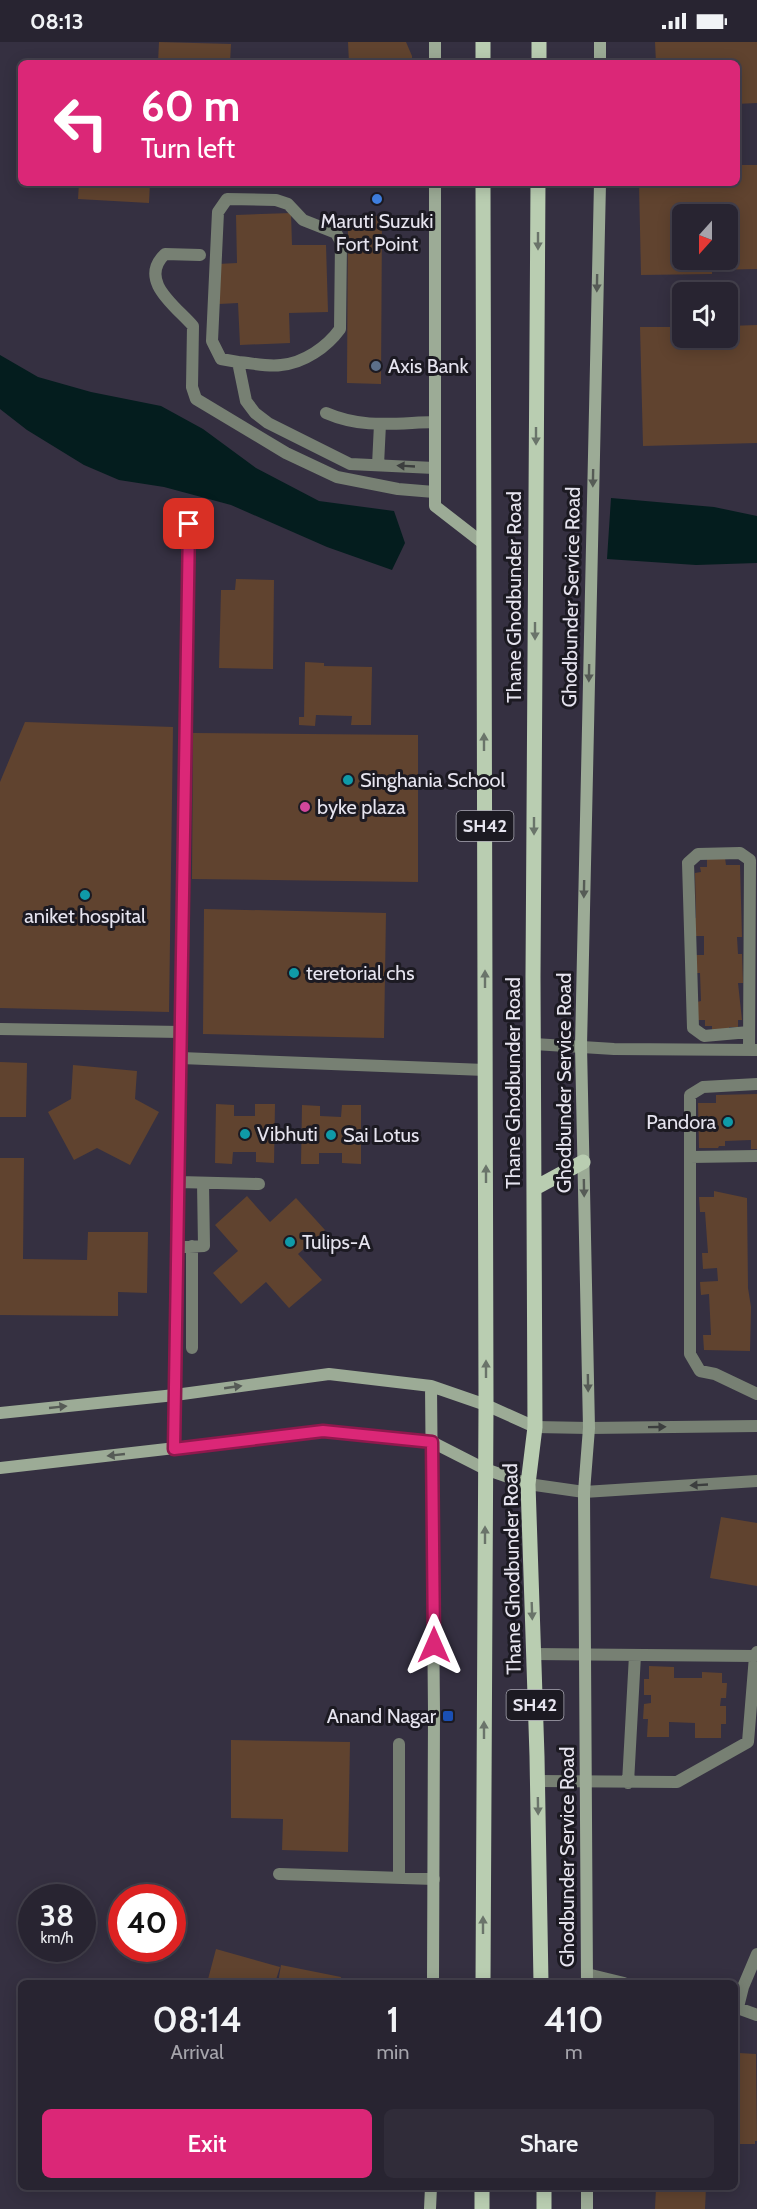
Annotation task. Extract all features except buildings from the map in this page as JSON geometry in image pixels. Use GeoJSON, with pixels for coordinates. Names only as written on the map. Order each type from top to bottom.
{"type":"FeatureCollection","features":[{"type":"Feature","properties":{"kind":"main road"},"geometry":{"type":"LineString","coordinates":[[483,42],[483,60]]}},
{"type":"Feature","properties":{"kind":"main road"},"geometry":{"type":"LineString","coordinates":[[538,42],[539,60]]}},
{"type":"Feature","properties":{"kind":"main road","name":"Thane Ghodbunder Road"},"geometry":{"type":"LineString","coordinates":[[483,186],[486,1405],[483,1980]]}},
{"type":"Feature","properties":{"kind":"main road","name":"Thane Ghodbunder Road"},"geometry":{"type":"LineString","coordinates":[[538,186],[533,965],[535,1427],[528,1484],[538,1781],[541,1980]]}},
{"type":"Feature","properties":{"kind":"main road"},"geometry":{"type":"LineString","coordinates":[[535,1188],[583,1162]]}},
{"type":"Feature","properties":{"kind":"main road"},"geometry":{"type":"LineString","coordinates":[[482,2190],[482,2209]]}},
{"type":"Feature","properties":{"kind":"main road"},"geometry":{"type":"LineString","coordinates":[[544,2190],[544,2209]]}},
{"type":"Feature","properties":{"kind":"street"},"geometry":{"type":"LineString","coordinates":[[435,42],[435,60]]}},
{"type":"Feature","properties":{"kind":"street"},"geometry":{"type":"LineString","coordinates":[[600,42],[600,60]]}},
{"type":"Feature","properties":{"kind":"street"},"geometry":{"type":"LineString","coordinates":[[435,186],[435,506],[484,544]]}},
{"type":"Feature","properties":{"kind":"street","name":"Ghodbunder Service Road"},"geometry":{"type":"LineString","coordinates":[[587,1978],[584,1492],[589,1428],[581,1046],[600,186]]}},
{"type":"Feature","properties":{"kind":"street"},"geometry":{"type":"LineString","coordinates":[[228,199],[276,200],[288,204],[303,220],[336,233],[341,242],[340,329],[334,338],[315,354],[281,366],[238,362],[221,359],[212,342],[218,212],[228,199]]}},
{"type":"Feature","properties":{"kind":"street"},"geometry":{"type":"LineString","coordinates":[[200,255],[165,254],[159,260],[156,270],[157,285],[164,296],[194,326],[192,387],[196,399],[286,453],[337,477],[398,489],[434,492]]}},
{"type":"Feature","properties":{"kind":"street"},"geometry":{"type":"LineString","coordinates":[[238,362],[246,401],[255,413],[268,423],[350,464],[434,468]]}},
{"type":"Feature","properties":{"kind":"street"},"geometry":{"type":"LineString","coordinates":[[326,413],[343,421],[358,424],[434,422]]}},
{"type":"Feature","properties":{"kind":"street"},"geometry":{"type":"LineString","coordinates":[[378,465],[380,424]]}},
{"type":"Feature","properties":{"kind":"street"},"geometry":{"type":"LineString","coordinates":[[174,1449],[189,524]]}},
{"type":"Feature","properties":{"kind":"street"},"geometry":{"type":"LineString","coordinates":[[534,1044],[615,1049],[753,1050],[749,1032],[750,860],[740,854],[698,854],[688,863],[693,1028],[704,1036],[749,1032]]}},
{"type":"Feature","properties":{"kind":"street"},"geometry":{"type":"LineString","coordinates":[[0,1029],[181,1032]]}},
{"type":"Feature","properties":{"kind":"street"},"geometry":{"type":"LineString","coordinates":[[181,1058],[485,1070]]}},
{"type":"Feature","properties":{"kind":"street"},"geometry":{"type":"LineString","coordinates":[[757,1084],[703,1087],[690,1095],[690,1354],[700,1371],[715,1374],[757,1394]]}},
{"type":"Feature","properties":{"kind":"street"},"geometry":{"type":"LineString","coordinates":[[690,1157],[757,1156]]}},
{"type":"Feature","properties":{"kind":"street"},"geometry":{"type":"LineString","coordinates":[[179,1182],[259,1184]]}},
{"type":"Feature","properties":{"kind":"street"},"geometry":{"type":"LineString","coordinates":[[177,1247],[204,1246],[203,1183]]}},
{"type":"Feature","properties":{"kind":"street"},"geometry":{"type":"LineString","coordinates":[[192,1246],[192,1348]]}},
{"type":"Feature","properties":{"kind":"street"},"geometry":{"type":"LineString","coordinates":[[0,1413],[175,1395],[329,1374],[431,1386],[486,1405],[535,1427],[757,1426]]}},
{"type":"Feature","properties":{"kind":"street"},"geometry":{"type":"LineString","coordinates":[[431,1386],[433,1980]]}},
{"type":"Feature","properties":{"kind":"street"},"geometry":{"type":"LineString","coordinates":[[0,1468],[323,1431],[432,1442],[485,1469],[528,1484],[584,1492],[757,1481]]}},
{"type":"Feature","properties":{"kind":"street"},"geometry":{"type":"LineString","coordinates":[[533,1654],[756,1654],[752,1742],[676,1782],[538,1781]]}},
{"type":"Feature","properties":{"kind":"street"},"geometry":{"type":"LineString","coordinates":[[628,1783],[635,1655]]}},
{"type":"Feature","properties":{"kind":"street"},"geometry":{"type":"LineString","coordinates":[[399,1744],[399,1878]]}},
{"type":"Feature","properties":{"kind":"street"},"geometry":{"type":"LineString","coordinates":[[279,1874],[434,1879]]}},
{"type":"Feature","properties":{"kind":"street"},"geometry":{"type":"LineString","coordinates":[[738,2002],[757,1954]]}},
{"type":"Feature","properties":{"kind":"street"},"geometry":{"type":"LineString","coordinates":[[738,2008],[757,2015]]}},
{"type":"Feature","properties":{"kind":"street"},"geometry":{"type":"LineString","coordinates":[[430,2209],[431,2190]]}},
{"type":"Feature","properties":{"kind":"street"},"geometry":{"type":"LineString","coordinates":[[586,2190],[586,2209]]}},
{"type":"Feature","properties":{"kind":"shaded area"},"geometry":{"type":"Polygon","coordinates":[[[0,355],[38,377],[91,392],[161,406],[203,429],[256,468],[319,501],[394,511],[405,543],[392,570],[327,547],[231,505],[164,487],[119,480],[84,465],[27,430],[0,409],[0,355]]]}},
{"type":"Feature","properties":{"kind":"shaded area"},"geometry":{"type":"Polygon","coordinates":[[[611,498],[714,507],[757,516],[757,563],[696,565],[607,559],[611,498]]]}},
{"type":"Feature","properties":{"kind":"place","name":"Maruti Suzuki Fort Point"},"geometry":{"type":"Point","coordinates":[377,199]}},
{"type":"Feature","properties":{"kind":"place","name":"Axis Bank"},"geometry":{"type":"Point","coordinates":[376,366]}},
{"type":"Feature","properties":{"kind":"place","name":"Singhania School"},"geometry":{"type":"Point","coordinates":[348,780]}},
{"type":"Feature","properties":{"kind":"place","name":"byke plaza"},"geometry":{"type":"Point","coordinates":[305,807]}},
{"type":"Feature","properties":{"kind":"place","name":"aniket hospital"},"geometry":{"type":"Point","coordinates":[85,895]}},
{"type":"Feature","properties":{"kind":"place","name":"teretorial chs"},"geometry":{"type":"Point","coordinates":[294,973]}},
{"type":"Feature","properties":{"kind":"place","name":"Pandora"},"geometry":{"type":"Point","coordinates":[728,1122]}},
{"type":"Feature","properties":{"kind":"place","name":"Vibhuti"},"geometry":{"type":"Point","coordinates":[245,1134]}},
{"type":"Feature","properties":{"kind":"place","name":"Sai Lotus"},"geometry":{"type":"Point","coordinates":[331,1135]}},
{"type":"Feature","properties":{"kind":"place","name":"Tulips-A"},"geometry":{"type":"Point","coordinates":[290,1242]}},
{"type":"Feature","properties":{"kind":"place","name":"Anand Nagar"},"geometry":{"type":"Point","coordinates":[448,1716]}},
{"type":"Feature","properties":{"kind":"route"},"geometry":{"type":"LineString","coordinates":[[189,524],[174,1449],[323,1431],[432,1442],[434,1645]]}}]}
